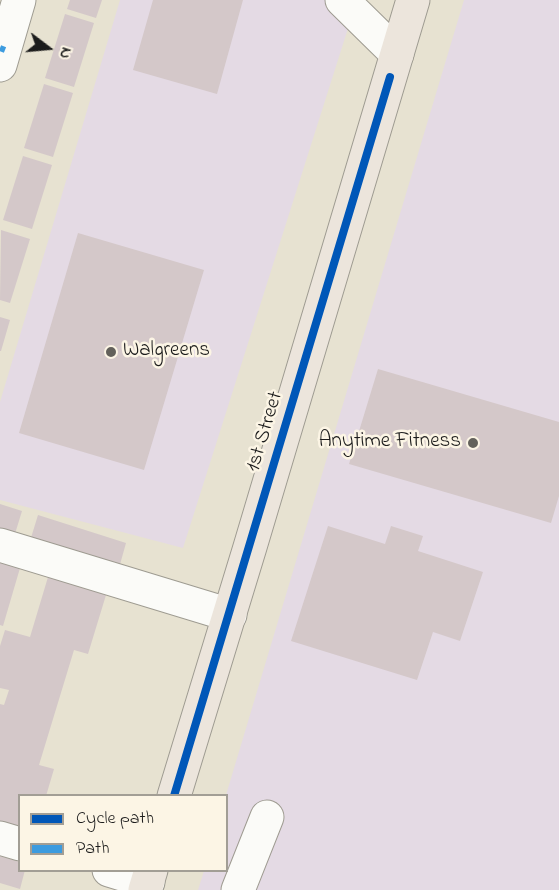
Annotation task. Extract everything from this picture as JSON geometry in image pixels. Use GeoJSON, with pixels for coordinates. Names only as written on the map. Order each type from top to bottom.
{"type":"FeatureCollection","features":[{"type":"Feature","properties":{"kind":"main road","name":"1st Street"},"geometry":{"type":"LineString","coordinates":[[174,794],[413,0]]}},
{"type":"Feature","properties":{"kind":"street"},"geometry":{"type":"LineString","coordinates":[[2,54],[19,0]]}},
{"type":"Feature","properties":{"kind":"street"},"geometry":{"type":"LineString","coordinates":[[342,0],[397,54]]}},
{"type":"Feature","properties":{"kind":"street"},"geometry":{"type":"LineString","coordinates":[[0,545],[230,615]]}},
{"type":"Feature","properties":{"kind":"street"},"geometry":{"type":"LineString","coordinates":[[238,890],[267,817]]}},
{"type":"Feature","properties":{"kind":"street"},"geometry":{"type":"LineString","coordinates":[[0,838],[18,843]]}},
{"type":"Feature","properties":{"kind":"street"},"geometry":{"type":"LineString","coordinates":[[116,872],[148,881]]}},
{"type":"Feature","properties":{"kind":"shaded area"},"geometry":{"type":"Polygon","coordinates":[[[120,0],[357,0],[183,548],[0,500],[0,402],[120,0]]]}},
{"type":"Feature","properties":{"kind":"shaded area"},"geometry":{"type":"Polygon","coordinates":[[[464,0],[559,0],[559,890],[198,890],[204,872],[228,872],[226,794],[464,0]]]}},
{"type":"Feature","properties":{"kind":"building"},"geometry":{"type":"Polygon","coordinates":[[[70,0],[102,0],[96,18],[67,9],[70,0]]]}},
{"type":"Feature","properties":{"kind":"building"},"geometry":{"type":"Polygon","coordinates":[[[153,0],[243,0],[217,94],[133,70],[153,0]]]}},
{"type":"Feature","properties":{"kind":"building"},"geometry":{"type":"Polygon","coordinates":[[[65,14],[94,23],[74,87],[45,78],[65,14]]]}},
{"type":"Feature","properties":{"kind":"building"},"geometry":{"type":"Polygon","coordinates":[[[44,84],[73,93],[53,157],[24,148],[44,84]]]}},
{"type":"Feature","properties":{"kind":"building"},"geometry":{"type":"Polygon","coordinates":[[[23,156],[52,165],[32,229],[3,220],[23,156]]]}},
{"type":"Feature","properties":{"kind":"building"},"geometry":{"type":"Polygon","coordinates":[[[1,230],[30,239],[10,303],[0,300],[1,230]]]}},
{"type":"Feature","properties":{"kind":"building","name":"Walgreens"},"geometry":{"type":"Polygon","coordinates":[[[78,233],[204,270],[144,470],[19,433],[78,233]]]}},
{"type":"Feature","properties":{"kind":"building"},"geometry":{"type":"Polygon","coordinates":[[[0,317],[10,320],[1,351],[0,351],[0,317]]]}},
{"type":"Feature","properties":{"kind":"building"},"geometry":{"type":"Polygon","coordinates":[[[378,369],[559,422],[559,496],[551,523],[349,464],[378,369]]]}},
{"type":"Feature","properties":{"kind":"building"},"geometry":{"type":"Polygon","coordinates":[[[0,504],[22,511],[14,537],[0,533],[0,504]]]}},
{"type":"Feature","properties":{"kind":"building"},"geometry":{"type":"Polygon","coordinates":[[[38,515],[126,543],[119,568],[30,541],[38,515]]]}},
{"type":"Feature","properties":{"kind":"building"},"geometry":{"type":"Polygon","coordinates":[[[328,526],[385,544],[391,526],[423,536],[418,551],[483,572],[460,641],[433,632],[417,680],[291,641],[328,526]]]}},
{"type":"Feature","properties":{"kind":"building"},"geometry":{"type":"Polygon","coordinates":[[[0,562],[20,568],[3,626],[0,625],[0,562]]]}},
{"type":"Feature","properties":{"kind":"building"},"geometry":{"type":"Polygon","coordinates":[[[48,577],[106,595],[88,654],[74,650],[39,765],[54,769],[47,794],[18,794],[18,833],[0,828],[0,704],[4,705],[9,690],[0,688],[0,646],[5,630],[30,637],[48,577]]]}},
{"type":"Feature","properties":{"kind":"building"},"geometry":{"type":"Polygon","coordinates":[[[0,856],[18,861],[18,872],[24,872],[20,889],[0,883],[0,856]]]}},
{"type":"Feature","properties":{"kind":"marked path"},"geometry":{"type":"LineString","coordinates":[[0,48],[5,50]]}},
{"type":"Feature","properties":{"kind":"cycle path"},"geometry":{"type":"LineString","coordinates":[[175,794],[390,77]]}},
{"type":"Feature","properties":{"kind":"place","name":"Walgreens"},"geometry":{"type":"Point","coordinates":[111,352]}},
{"type":"Feature","properties":{"kind":"place","name":"Anytime Fitness"},"geometry":{"type":"Point","coordinates":[473,443]}}]}
